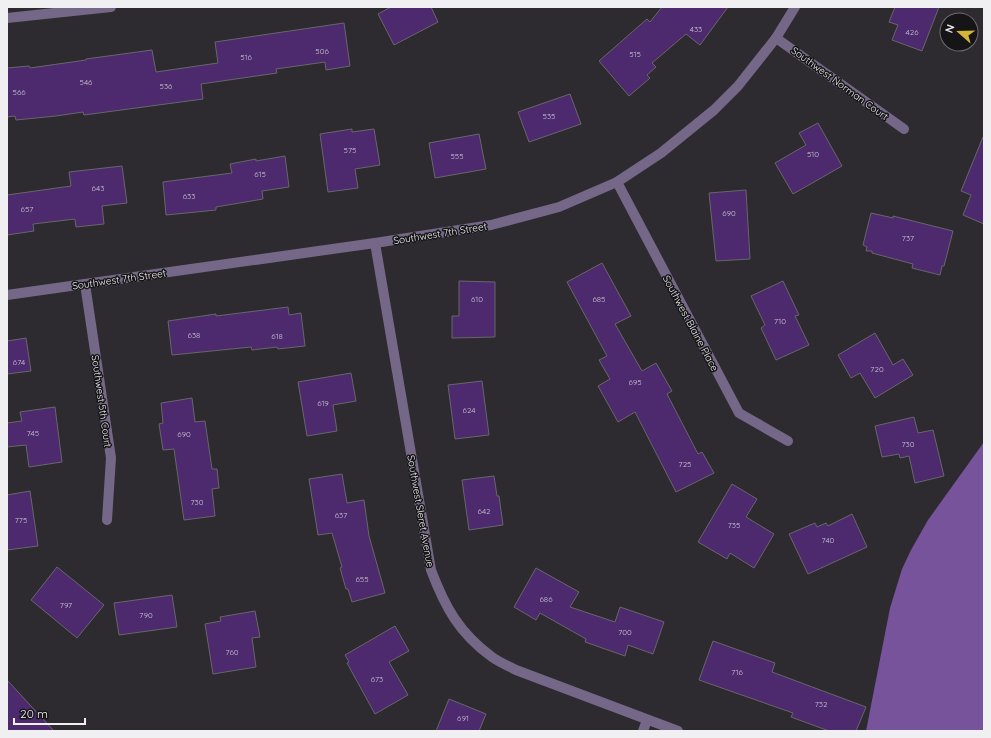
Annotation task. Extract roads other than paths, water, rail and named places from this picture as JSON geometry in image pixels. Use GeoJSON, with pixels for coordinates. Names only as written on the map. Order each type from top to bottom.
{"type":"FeatureCollection","features":[{"type":"Feature","properties":{"kind":"street"},"geometry":{"type":"LineString","coordinates":[[7,18],[111,7]]}},
{"type":"Feature","properties":{"kind":"street","name":"Southwest 7th Street"},"geometry":{"type":"LineString","coordinates":[[7,294],[375,243],[491,225],[559,207],[617,182],[661,153],[714,110],[738,86],[776,38],[795,7]]}},
{"type":"Feature","properties":{"kind":"street","name":"Southwest Norman Court"},"geometry":{"type":"LineString","coordinates":[[776,38],[904,129]]}},
{"type":"Feature","properties":{"kind":"street","name":"Southwest Blaine Place"},"geometry":{"type":"LineString","coordinates":[[617,182],[739,413],[788,441]]}},
{"type":"Feature","properties":{"kind":"street","name":"Southwest Sleret Avenue"},"geometry":{"type":"LineString","coordinates":[[375,243],[431,570],[440,596],[454,619],[472,640],[493,657],[516,670],[678,731]]}},
{"type":"Feature","properties":{"kind":"street","name":"Southwest 5th Court"},"geometry":{"type":"LineString","coordinates":[[85,284],[111,458],[107,520]]}},
{"type":"Feature","properties":{"kind":"street"},"geometry":{"type":"LineString","coordinates":[[643,731],[647,720]]}}]}
